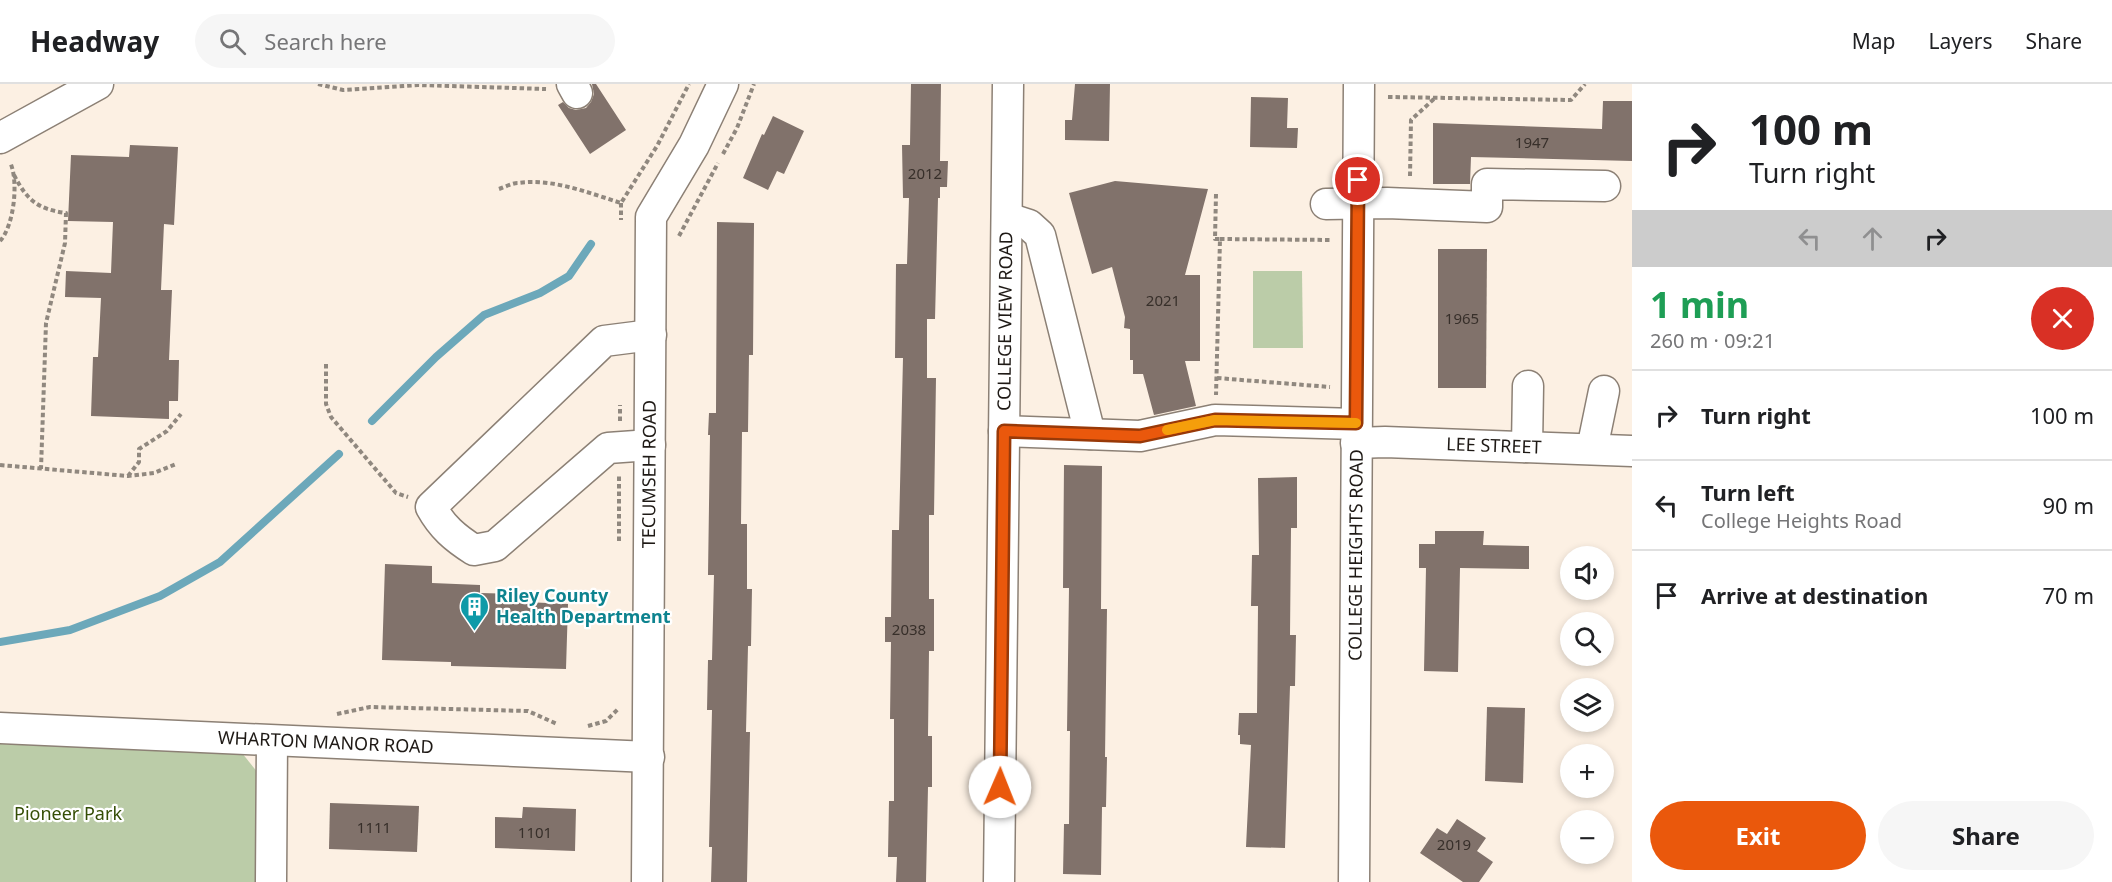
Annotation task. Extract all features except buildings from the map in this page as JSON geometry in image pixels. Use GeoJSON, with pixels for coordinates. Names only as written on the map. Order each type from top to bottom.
{"type":"FeatureCollection","features":[{"type":"Feature","properties":{"kind":"street"},"geometry":{"type":"LineString","coordinates":[[5,150],[98,84]]}},
{"type":"Feature","properties":{"kind":"street","name":"TECUMSEH ROAD"},"geometry":{"type":"LineString","coordinates":[[647,882],[651,217],[694,145],[723,84]]}},
{"type":"Feature","properties":{"kind":"street","name":"COLLEGE VIEW ROAD"},"geometry":{"type":"LineString","coordinates":[[999,882],[1008,84]]}},
{"type":"Feature","properties":{"kind":"street","name":"COLLEGE HEIGHTS ROAD"},"geometry":{"type":"LineString","coordinates":[[1354,882],[1359,84]]}},
{"type":"Feature","properties":{"kind":"street"},"geometry":{"type":"LineString","coordinates":[[1326,204],[1487,207],[1487,184],[1605,186]]}},
{"type":"Feature","properties":{"kind":"street"},"geometry":{"type":"LineString","coordinates":[[1007,218],[1029,225],[1040,234],[1090,434]]}},
{"type":"Feature","properties":{"kind":"street"},"geometry":{"type":"LineString","coordinates":[[650,445],[608,448],[495,546],[474,550],[451,535],[437,519],[431,507],[604,341],[651,335]]}},
{"type":"Feature","properties":{"kind":"street"},"geometry":{"type":"LineString","coordinates":[[1527,447],[1528,386]]}},
{"type":"Feature","properties":{"kind":"street"},"geometry":{"type":"LineString","coordinates":[[1592,450],[1604,391]]}},
{"type":"Feature","properties":{"kind":"street","name":"LEE STREET"},"geometry":{"type":"LineString","coordinates":[[1004,431],[1140,436],[1215,420],[1356,433],[1385,442],[1632,451]]}},
{"type":"Feature","properties":{"kind":"street","name":"WHARTON MANOR ROAD"},"geometry":{"type":"LineString","coordinates":[[0,728],[649,757]]}},
{"type":"Feature","properties":{"kind":"street"},"geometry":{"type":"LineString","coordinates":[[272,741],[272,882]]}},
{"type":"Feature","properties":{"kind":"path"},"geometry":{"type":"LineString","coordinates":[[318,84],[344,90],[418,85],[542,90],[567,88]]}},
{"type":"Feature","properties":{"kind":"path"},"geometry":{"type":"LineString","coordinates":[[621,225],[621,203],[657,146],[688,84]]}},
{"type":"Feature","properties":{"kind":"path"},"geometry":{"type":"LineString","coordinates":[[678,237],[736,128],[754,84]]}},
{"type":"Feature","properties":{"kind":"path"},"geometry":{"type":"LineString","coordinates":[[1388,97],[1571,100],[1586,84]]}},
{"type":"Feature","properties":{"kind":"path"},"geometry":{"type":"LineString","coordinates":[[1410,183],[1411,120],[1435,98]]}},
{"type":"Feature","properties":{"kind":"path"},"geometry":{"type":"LineString","coordinates":[[5,150],[14,175],[31,201],[50,211],[66,213],[65,243],[46,323],[41,469]]}},
{"type":"Feature","properties":{"kind":"path"},"geometry":{"type":"LineString","coordinates":[[0,241],[6,234],[14,199],[14,175]]}},
{"type":"Feature","properties":{"kind":"path"},"geometry":{"type":"LineString","coordinates":[[500,189],[516,183],[539,183],[577,190],[621,203]]}},
{"type":"Feature","properties":{"kind":"path"},"geometry":{"type":"LineString","coordinates":[[1216,194],[1215,239],[1339,240]]}},
{"type":"Feature","properties":{"kind":"path"},"geometry":{"type":"LineString","coordinates":[[1215,420],[1220,238]]}},
{"type":"Feature","properties":{"kind":"path"},"geometry":{"type":"LineString","coordinates":[[326,364],[326,404],[339,428],[396,492],[431,507]]}},
{"type":"Feature","properties":{"kind":"path"},"geometry":{"type":"LineString","coordinates":[[1217,378],[1228,381],[1339,387]]}},
{"type":"Feature","properties":{"kind":"path"},"geometry":{"type":"LineString","coordinates":[[619,543],[620,404]]}},
{"type":"Feature","properties":{"kind":"path"},"geometry":{"type":"LineString","coordinates":[[128,476],[139,462],[139,449],[167,431],[181,414]]}},
{"type":"Feature","properties":{"kind":"path"},"geometry":{"type":"LineString","coordinates":[[0,465],[128,476],[154,473],[176,464]]}},
{"type":"Feature","properties":{"kind":"path"},"geometry":{"type":"LineString","coordinates":[[579,726],[589,726],[606,721],[619,710],[619,698]]}},
{"type":"Feature","properties":{"kind":"path"},"geometry":{"type":"LineString","coordinates":[[330,716],[370,707],[528,711],[560,726]]}},
{"type":"Feature","properties":{"kind":"green space"},"geometry":{"type":"Polygon","coordinates":[[[1253,271],[1302,271],[1303,348],[1253,348],[1253,271]]]}},
{"type":"Feature","properties":{"kind":"green space","name":"Pioneer Park"},"geometry":{"type":"Polygon","coordinates":[[[0,744],[242,753],[258,773],[256,882],[0,882],[0,744]]]}},
{"type":"Feature","properties":{"kind":"waterway"},"geometry":{"type":"LineString","coordinates":[[372,421],[436,357],[484,315],[540,293],[569,276],[591,244]]}},
{"type":"Feature","properties":{"kind":"waterway"},"geometry":{"type":"LineString","coordinates":[[0,642],[70,630],[160,596],[220,562],[339,454]]}},
{"type":"Feature","properties":{"kind":"slow traffic"},"geometry":{"type":"LineString","coordinates":[[1167,430],[1215,420],[1356,423]]}},
{"type":"Feature","properties":{"kind":"place","name":"Riley County Health Department"},"geometry":{"type":"Point","coordinates":[475,632]}},
{"type":"Feature","properties":{"kind":"route"},"geometry":{"type":"LineString","coordinates":[[1000,787],[1004,431],[1140,436],[1215,420],[1356,423],[1358,180]]}}]}
